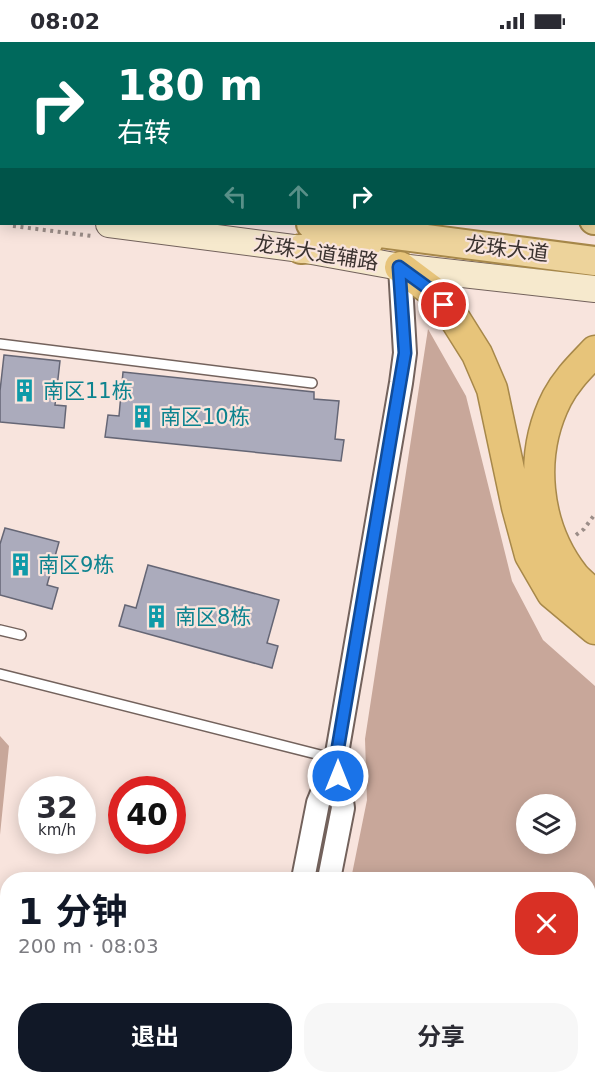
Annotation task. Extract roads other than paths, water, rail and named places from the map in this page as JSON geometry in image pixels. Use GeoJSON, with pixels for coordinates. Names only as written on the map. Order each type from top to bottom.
{"type":"FeatureCollection","features":[{"type":"Feature","properties":{"kind":"highway"},"geometry":{"type":"LineString","coordinates":[[399,267],[432,291],[455,319],[477,354],[492,389],[516,507],[531,555],[552,593],[595,629]]}},
{"type":"Feature","properties":{"kind":"highway"},"geometry":{"type":"LineString","coordinates":[[595,351],[572,375],[557,398],[540,454],[539,490],[545,521],[559,554],[576,578],[595,595]]}},
{"type":"Feature","properties":{"kind":"main road","name":"龙珠大道辅路"},"geometry":{"type":"LineString","coordinates":[[125,225],[306,236],[399,267],[595,289]]}},
{"type":"Feature","properties":{"kind":"main road","name":"龙珠大道"},"geometry":{"type":"LineString","coordinates":[[306,236],[420,238],[595,261]]}},
{"type":"Feature","properties":{"kind":"street"},"geometry":{"type":"LineString","coordinates":[[304,872],[318,803],[336,759],[402,373],[405,353],[399,267]]}},
{"type":"Feature","properties":{"kind":"street"},"geometry":{"type":"LineString","coordinates":[[330,872],[343,808],[336,759]]}},
{"type":"Feature","properties":{"kind":"lane"},"geometry":{"type":"LineString","coordinates":[[0,344],[312,383]]}},
{"type":"Feature","properties":{"kind":"lane"},"geometry":{"type":"LineString","coordinates":[[0,630],[21,635]]}},
{"type":"Feature","properties":{"kind":"lane"},"geometry":{"type":"LineString","coordinates":[[0,674],[336,759]]}},
{"type":"Feature","properties":{"kind":"place","name":"南区11栋"},"geometry":{"type":"Point","coordinates":[25,391]}},
{"type":"Feature","properties":{"kind":"place","name":"南区10栋"},"geometry":{"type":"Point","coordinates":[142,417]}},
{"type":"Feature","properties":{"kind":"place","name":"南区9栋"},"geometry":{"type":"Point","coordinates":[20,565]}},
{"type":"Feature","properties":{"kind":"place","name":"南区8栋"},"geometry":{"type":"Point","coordinates":[157,617]}}]}
